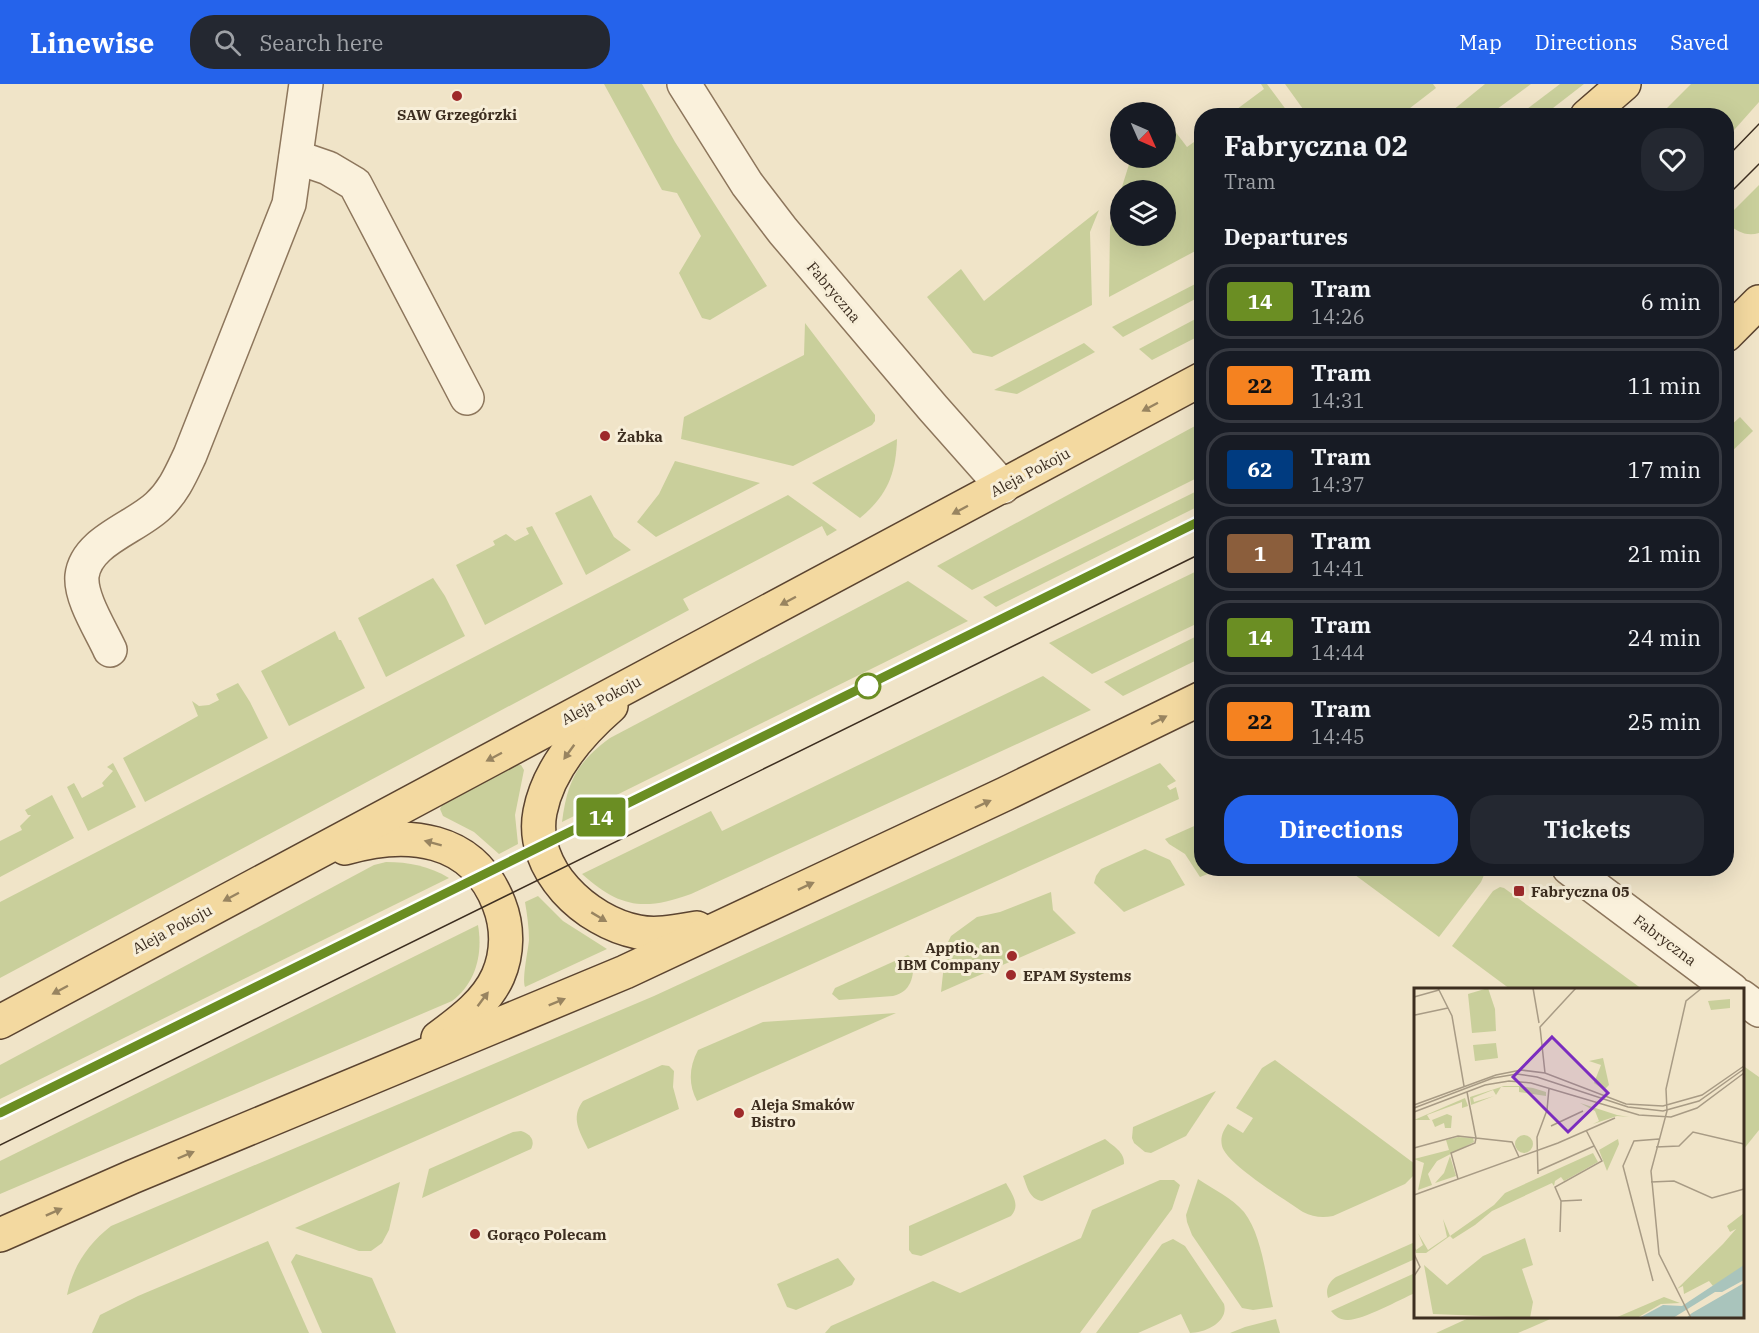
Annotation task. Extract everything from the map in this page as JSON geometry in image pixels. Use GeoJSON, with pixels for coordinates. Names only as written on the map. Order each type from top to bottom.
{"type":"FeatureCollection","features":[{"type":"Feature","properties":{"kind":"main road"},"geometry":{"type":"LineString","coordinates":[[1596,108],[1624,84]]}},
{"type":"Feature","properties":{"kind":"main road"},"geometry":{"type":"LineString","coordinates":[[1734,327],[1759,302]]}},
{"type":"Feature","properties":{"kind":"main road","name":"Aleja Pokoju"},"geometry":{"type":"LineString","coordinates":[[0,1022],[1194,383]]}},
{"type":"Feature","properties":{"kind":"main road"},"geometry":{"type":"LineString","coordinates":[[657,670],[634,686],[594,721],[558,768],[540,812],[540,837],[543,853],[553,872],[576,900],[591,913],[608,923],[641,933],[672,932],[704,926],[753,911]]}},
{"type":"Feature","properties":{"kind":"main road"},"geometry":{"type":"LineString","coordinates":[[0,1235],[132,1177],[574,994],[1005,795],[1194,702]]}},
{"type":"Feature","properties":{"kind":"main road"},"geometry":{"type":"LineString","coordinates":[[283,869],[358,844],[390,839],[418,839],[438,843],[463,856],[483,874],[497,899],[504,921],[506,944],[498,977],[487,993],[475,1009],[436,1040],[366,1079]]}},
{"type":"Feature","properties":{"kind":"street"},"geometry":{"type":"LineString","coordinates":[[110,650],[86,598],[82,577],[84,567],[94,550],[147,516],[175,487],[190,455],[289,204],[306,84]]}},
{"type":"Feature","properties":{"kind":"street","name":"Fabryczna"},"geometry":{"type":"LineString","coordinates":[[684,84],[747,184],[777,223],[925,399],[1003,487]]}},
{"type":"Feature","properties":{"kind":"street"},"geometry":{"type":"LineString","coordinates":[[296,158],[328,168],[355,184],[466,398]]}},
{"type":"Feature","properties":{"kind":"street","name":"Fabryczna"},"geometry":{"type":"LineString","coordinates":[[1580,876],[1729,988]]}},
{"type":"Feature","properties":{"kind":"street"},"geometry":{"type":"LineString","coordinates":[[1744,998],[1759,1010]]}},
{"type":"Feature","properties":{"kind":"green space"},"geometry":{"type":"Polygon","coordinates":[[[604,84],[642,84],[675,142],[767,286],[710,320],[702,318],[679,273],[701,236],[677,193],[662,190],[604,84]]]}},
{"type":"Feature","properties":{"kind":"green space"},"geometry":{"type":"Polygon","coordinates":[[[1261,84],[1267,84],[1285,108],[1238,108],[1264,89],[1261,84]]]}},
{"type":"Feature","properties":{"kind":"green space"},"geometry":{"type":"Polygon","coordinates":[[[1285,84],[1433,84],[1436,88],[1410,108],[1302,108],[1285,84]]]}},
{"type":"Feature","properties":{"kind":"green space"},"geometry":{"type":"Polygon","coordinates":[[[1485,84],[1531,84],[1498,108],[1456,108],[1485,84]]]}},
{"type":"Feature","properties":{"kind":"green space"},"geometry":{"type":"Polygon","coordinates":[[[1560,84],[1584,84],[1553,108],[1528,108],[1560,84]]]}},
{"type":"Feature","properties":{"kind":"green space"},"geometry":{"type":"Polygon","coordinates":[[[1691,84],[1759,84],[1759,102],[1734,130],[1734,108],[1667,108],[1691,84]]]}},
{"type":"Feature","properties":{"kind":"green space"},"geometry":{"type":"Polygon","coordinates":[[[1176,133],[1187,147],[1194,142],[1194,252],[1109,297],[1110,228],[1110,246],[1176,246],[1176,180],[1124,180],[1128,168],[1176,168],[1176,133]]]}},
{"type":"Feature","properties":{"kind":"green space"},"geometry":{"type":"Polygon","coordinates":[[[1759,185],[1759,233],[1750,234],[1734,228],[1734,210],[1759,185]]]}},
{"type":"Feature","properties":{"kind":"green space"},"geometry":{"type":"Polygon","coordinates":[[[1099,210],[1090,232],[1092,305],[992,357],[973,353],[927,297],[961,269],[984,301],[1099,210]]]}},
{"type":"Feature","properties":{"kind":"green space"},"geometry":{"type":"Polygon","coordinates":[[[1194,285],[1194,300],[1123,337],[1112,327],[1194,285]]]}},
{"type":"Feature","properties":{"kind":"green space"},"geometry":{"type":"Polygon","coordinates":[[[1194,320],[1194,339],[1152,360],[1139,349],[1194,320]]]}},
{"type":"Feature","properties":{"kind":"green space"},"geometry":{"type":"Polygon","coordinates":[[[805,323],[875,415],[872,425],[793,466],[681,439],[684,417],[804,355],[805,323]]]}},
{"type":"Feature","properties":{"kind":"green space"},"geometry":{"type":"Polygon","coordinates":[[[1084,343],[1095,352],[1017,394],[994,390],[1084,343]]]}},
{"type":"Feature","properties":{"kind":"green space"},"geometry":{"type":"Polygon","coordinates":[[[1740,417],[1753,431],[1734,449],[1734,423],[1740,417]]]}},
{"type":"Feature","properties":{"kind":"green space"},"geometry":{"type":"Polygon","coordinates":[[[1194,427],[1194,479],[972,590],[937,566],[1194,427]]]}},
{"type":"Feature","properties":{"kind":"green space"},"geometry":{"type":"Polygon","coordinates":[[[897,439],[895,463],[888,483],[877,501],[860,518],[812,483],[897,439]]]}},
{"type":"Feature","properties":{"kind":"green space"},"geometry":{"type":"Polygon","coordinates":[[[675,461],[760,483],[656,537],[637,522],[659,494],[675,461]]]}},
{"type":"Feature","properties":{"kind":"green space"},"geometry":{"type":"Polygon","coordinates":[[[1194,492],[1194,508],[996,607],[983,597],[1194,492]]]}},
{"type":"Feature","properties":{"kind":"green space"},"geometry":{"type":"Polygon","coordinates":[[[591,495],[614,537],[631,550],[586,575],[555,513],[591,495]]]}},
{"type":"Feature","properties":{"kind":"green space"},"geometry":{"type":"Polygon","coordinates":[[[788,495],[837,530],[827,536],[822,526],[683,599],[689,610],[0,978],[0,902],[788,495]]]}},
{"type":"Feature","properties":{"kind":"green space"},"geometry":{"type":"Polygon","coordinates":[[[532,526],[563,584],[485,625],[456,565],[495,545],[493,541],[506,534],[515,541],[529,534],[526,528],[532,526]]]}},
{"type":"Feature","properties":{"kind":"green space"},"geometry":{"type":"Polygon","coordinates":[[[1194,572],[1194,625],[1092,674],[1049,643],[1194,572]]]}},
{"type":"Feature","properties":{"kind":"green space"},"geometry":{"type":"Polygon","coordinates":[[[433,578],[445,596],[465,636],[386,677],[358,618],[433,578]]]}},
{"type":"Feature","properties":{"kind":"green space"},"geometry":{"type":"Polygon","coordinates":[[[908,581],[968,621],[562,822],[567,795],[576,774],[589,756],[610,738],[908,581]]]}},
{"type":"Feature","properties":{"kind":"green space"},"geometry":{"type":"Polygon","coordinates":[[[335,631],[365,688],[289,726],[261,671],[335,631]]]}},
{"type":"Feature","properties":{"kind":"green space"},"geometry":{"type":"Polygon","coordinates":[[[1194,637],[1194,661],[1123,696],[1104,682],[1194,637]]]}},
{"type":"Feature","properties":{"kind":"green space"},"geometry":{"type":"Polygon","coordinates":[[[1043,676],[1091,710],[691,894],[659,903],[633,903],[608,894],[582,874],[711,811],[722,831],[1043,676]]]}},
{"type":"Feature","properties":{"kind":"green space"},"geometry":{"type":"Polygon","coordinates":[[[238,683],[268,738],[145,802],[123,758],[198,716],[192,701],[199,706],[209,705],[219,700],[216,694],[238,683]]]}},
{"type":"Feature","properties":{"kind":"green space"},"geometry":{"type":"Polygon","coordinates":[[[113,763],[136,807],[88,831],[67,787],[74,783],[82,798],[104,786],[102,783],[113,771],[107,767],[113,763]]]}},
{"type":"Feature","properties":{"kind":"green space"},"geometry":{"type":"Polygon","coordinates":[[[1160,763],[1176,781],[1167,786],[1170,790],[1176,787],[1179,799],[583,1067],[67,1295],[77,1265],[95,1240],[111,1226],[654,996],[1160,763]]]}},
{"type":"Feature","properties":{"kind":"green space"},"geometry":{"type":"Polygon","coordinates":[[[517,765],[521,765],[524,770],[515,815],[518,844],[499,854],[474,832],[443,816],[440,809],[442,805],[517,765]]]}},
{"type":"Feature","properties":{"kind":"green space"},"geometry":{"type":"Polygon","coordinates":[[[52,795],[74,838],[0,877],[0,841],[22,830],[20,826],[31,815],[28,815],[25,810],[52,795]]]}},
{"type":"Feature","properties":{"kind":"green space"},"geometry":{"type":"Polygon","coordinates":[[[1194,826],[1194,868],[1185,854],[1165,839],[1194,826]]]}},
{"type":"Feature","properties":{"kind":"green space"},"geometry":{"type":"Polygon","coordinates":[[[1145,849],[1170,860],[1185,885],[1124,912],[1094,883],[1096,876],[1101,869],[1145,849]]]}},
{"type":"Feature","properties":{"kind":"green space"},"geometry":{"type":"Polygon","coordinates":[[[386,862],[419,866],[434,870],[449,878],[0,1099],[0,1065],[374,865],[386,862]]]}},
{"type":"Feature","properties":{"kind":"green space"},"geometry":{"type":"Polygon","coordinates":[[[1356,876],[1484,876],[1439,937],[1356,876]]]}},
{"type":"Feature","properties":{"kind":"green space"},"geometry":{"type":"Polygon","coordinates":[[[1500,887],[1504,888],[1641,988],[1509,988],[1452,946],[1493,891],[1500,887]]]}},
{"type":"Feature","properties":{"kind":"green space"},"geometry":{"type":"Polygon","coordinates":[[[1051,892],[1053,910],[1076,933],[941,992],[946,946],[951,936],[977,917],[1000,912],[1051,892]]]}},
{"type":"Feature","properties":{"kind":"green space"},"geometry":{"type":"Polygon","coordinates":[[[538,896],[563,921],[607,949],[525,987],[529,940],[525,902],[538,896]]]}},
{"type":"Feature","properties":{"kind":"green space"},"geometry":{"type":"Polygon","coordinates":[[[478,925],[479,947],[476,967],[467,986],[452,1001],[0,1194],[0,1161],[478,925]]]}},
{"type":"Feature","properties":{"kind":"green space"},"geometry":{"type":"Polygon","coordinates":[[[908,955],[914,961],[912,978],[908,987],[899,994],[839,1000],[832,994],[835,988],[908,955]]]}},
{"type":"Feature","properties":{"kind":"green space"},"geometry":{"type":"Polygon","coordinates":[[[896,1013],[697,1101],[694,1095],[691,1076],[698,1050],[763,1022],[896,1013]]]}},
{"type":"Feature","properties":{"kind":"green space"},"geometry":{"type":"Polygon","coordinates":[[[1275,1060],[1414,1163],[1414,1175],[1405,1184],[1333,1216],[1310,1215],[1271,1191],[1245,1172],[1226,1154],[1221,1140],[1228,1124],[1243,1133],[1253,1118],[1236,1108],[1262,1068],[1275,1060]]]}},
{"type":"Feature","properties":{"kind":"green space"},"geometry":{"type":"Polygon","coordinates":[[[662,1065],[669,1066],[674,1071],[673,1087],[679,1109],[588,1149],[579,1131],[577,1119],[579,1107],[583,1101],[662,1065]]]}},
{"type":"Feature","properties":{"kind":"green space"},"geometry":{"type":"Polygon","coordinates":[[[1744,1066],[1759,1077],[1759,1130],[1744,1149],[1744,1066]]]}},
{"type":"Feature","properties":{"kind":"green space"},"geometry":{"type":"Polygon","coordinates":[[[1216,1091],[1186,1136],[1151,1153],[1145,1152],[1134,1143],[1133,1127],[1216,1091]]]}},
{"type":"Feature","properties":{"kind":"green space"},"geometry":{"type":"Polygon","coordinates":[[[521,1131],[531,1137],[533,1143],[531,1149],[422,1198],[429,1169],[513,1132],[521,1131]]]}},
{"type":"Feature","properties":{"kind":"green space"},"geometry":{"type":"Polygon","coordinates":[[[1105,1139],[1121,1153],[1124,1164],[1042,1201],[1031,1195],[1023,1176],[1105,1139]]]}},
{"type":"Feature","properties":{"kind":"green space"},"geometry":{"type":"Polygon","coordinates":[[[1198,1179],[1234,1202],[1250,1221],[1259,1245],[1273,1307],[1253,1310],[1242,1308],[1192,1235],[1186,1215],[1198,1179]]]}},
{"type":"Feature","properties":{"kind":"green space"},"geometry":{"type":"Polygon","coordinates":[[[1160,1180],[1174,1180],[1180,1185],[1172,1209],[1080,1333],[825,1333],[831,1326],[933,1281],[960,1293],[1081,1238],[1092,1210],[1160,1180]]]}},
{"type":"Feature","properties":{"kind":"green space"},"geometry":{"type":"Polygon","coordinates":[[[400,1182],[389,1230],[382,1243],[371,1251],[359,1251],[295,1228],[400,1182]]]}},
{"type":"Feature","properties":{"kind":"green space"},"geometry":{"type":"Polygon","coordinates":[[[1006,1183],[1015,1204],[1011,1216],[921,1256],[912,1254],[909,1250],[909,1226],[1006,1183]]]}},
{"type":"Feature","properties":{"kind":"green space"},"geometry":{"type":"Polygon","coordinates":[[[1173,1239],[1185,1246],[1224,1304],[1225,1310],[1219,1321],[1209,1329],[1190,1333],[1181,1314],[1138,1333],[1096,1333],[1162,1244],[1173,1239]]]}},
{"type":"Feature","properties":{"kind":"green space"},"geometry":{"type":"Polygon","coordinates":[[[268,1241],[309,1333],[92,1333],[100,1315],[138,1296],[268,1241]]]}},
{"type":"Feature","properties":{"kind":"green space"},"geometry":{"type":"Polygon","coordinates":[[[1414,1242],[1414,1259],[1328,1298],[1328,1286],[1336,1277],[1414,1242]]]}},
{"type":"Feature","properties":{"kind":"green space"},"geometry":{"type":"Polygon","coordinates":[[[296,1254],[372,1278],[396,1333],[322,1333],[291,1262],[296,1254]]]}},
{"type":"Feature","properties":{"kind":"green space"},"geometry":{"type":"Polygon","coordinates":[[[838,1258],[855,1279],[852,1285],[796,1310],[787,1307],[777,1284],[838,1258]]]}},
{"type":"Feature","properties":{"kind":"green space"},"geometry":{"type":"Polygon","coordinates":[[[1414,1273],[1414,1293],[1381,1309],[1347,1320],[1331,1311],[1414,1273]]]}},
{"type":"Feature","properties":{"kind":"green space"},"geometry":{"type":"Polygon","coordinates":[[[1469,1318],[1553,1318],[1518,1333],[1436,1333],[1469,1318]]]}},
{"type":"Feature","properties":{"kind":"green space"},"geometry":{"type":"Polygon","coordinates":[[[1276,1319],[1280,1333],[1230,1333],[1245,1327],[1276,1319]]]}},
{"type":"Feature","properties":{"kind":"tram line"},"geometry":{"type":"LineString","coordinates":[[1734,150],[1759,124]]}},
{"type":"Feature","properties":{"kind":"tram line"},"geometry":{"type":"LineString","coordinates":[[1734,189],[1759,164]]}},
{"type":"Feature","properties":{"kind":"tram line"},"geometry":{"type":"LineString","coordinates":[[0,1113],[1194,524]]}},
{"type":"Feature","properties":{"kind":"tram line","name":"14"},"geometry":{"type":"LineString","coordinates":[[0,1113],[1194,524]]}},
{"type":"Feature","properties":{"kind":"tram line"},"geometry":{"type":"LineString","coordinates":[[0,1145],[1194,557]]}},
{"type":"Feature","properties":{"kind":"place","name":"SAW Grzegórzki"},"geometry":{"type":"Point","coordinates":[457,96]}},
{"type":"Feature","properties":{"kind":"place","name":"Żabka"},"geometry":{"type":"Point","coordinates":[605,436]}},
{"type":"Feature","properties":{"kind":"place","name":"Fabryczna 05"},"geometry":{"type":"Point","coordinates":[1519,891]}},
{"type":"Feature","properties":{"kind":"place","name":"Apptio, an IBM Company"},"geometry":{"type":"Point","coordinates":[1012,956]}},
{"type":"Feature","properties":{"kind":"place","name":"EPAM Systems"},"geometry":{"type":"Point","coordinates":[1011,975]}},
{"type":"Feature","properties":{"kind":"place","name":"Aleja Smaków Bistro"},"geometry":{"type":"Point","coordinates":[739,1113]}},
{"type":"Feature","properties":{"kind":"place","name":"Gorąco Polecam"},"geometry":{"type":"Point","coordinates":[475,1234]}}]}
